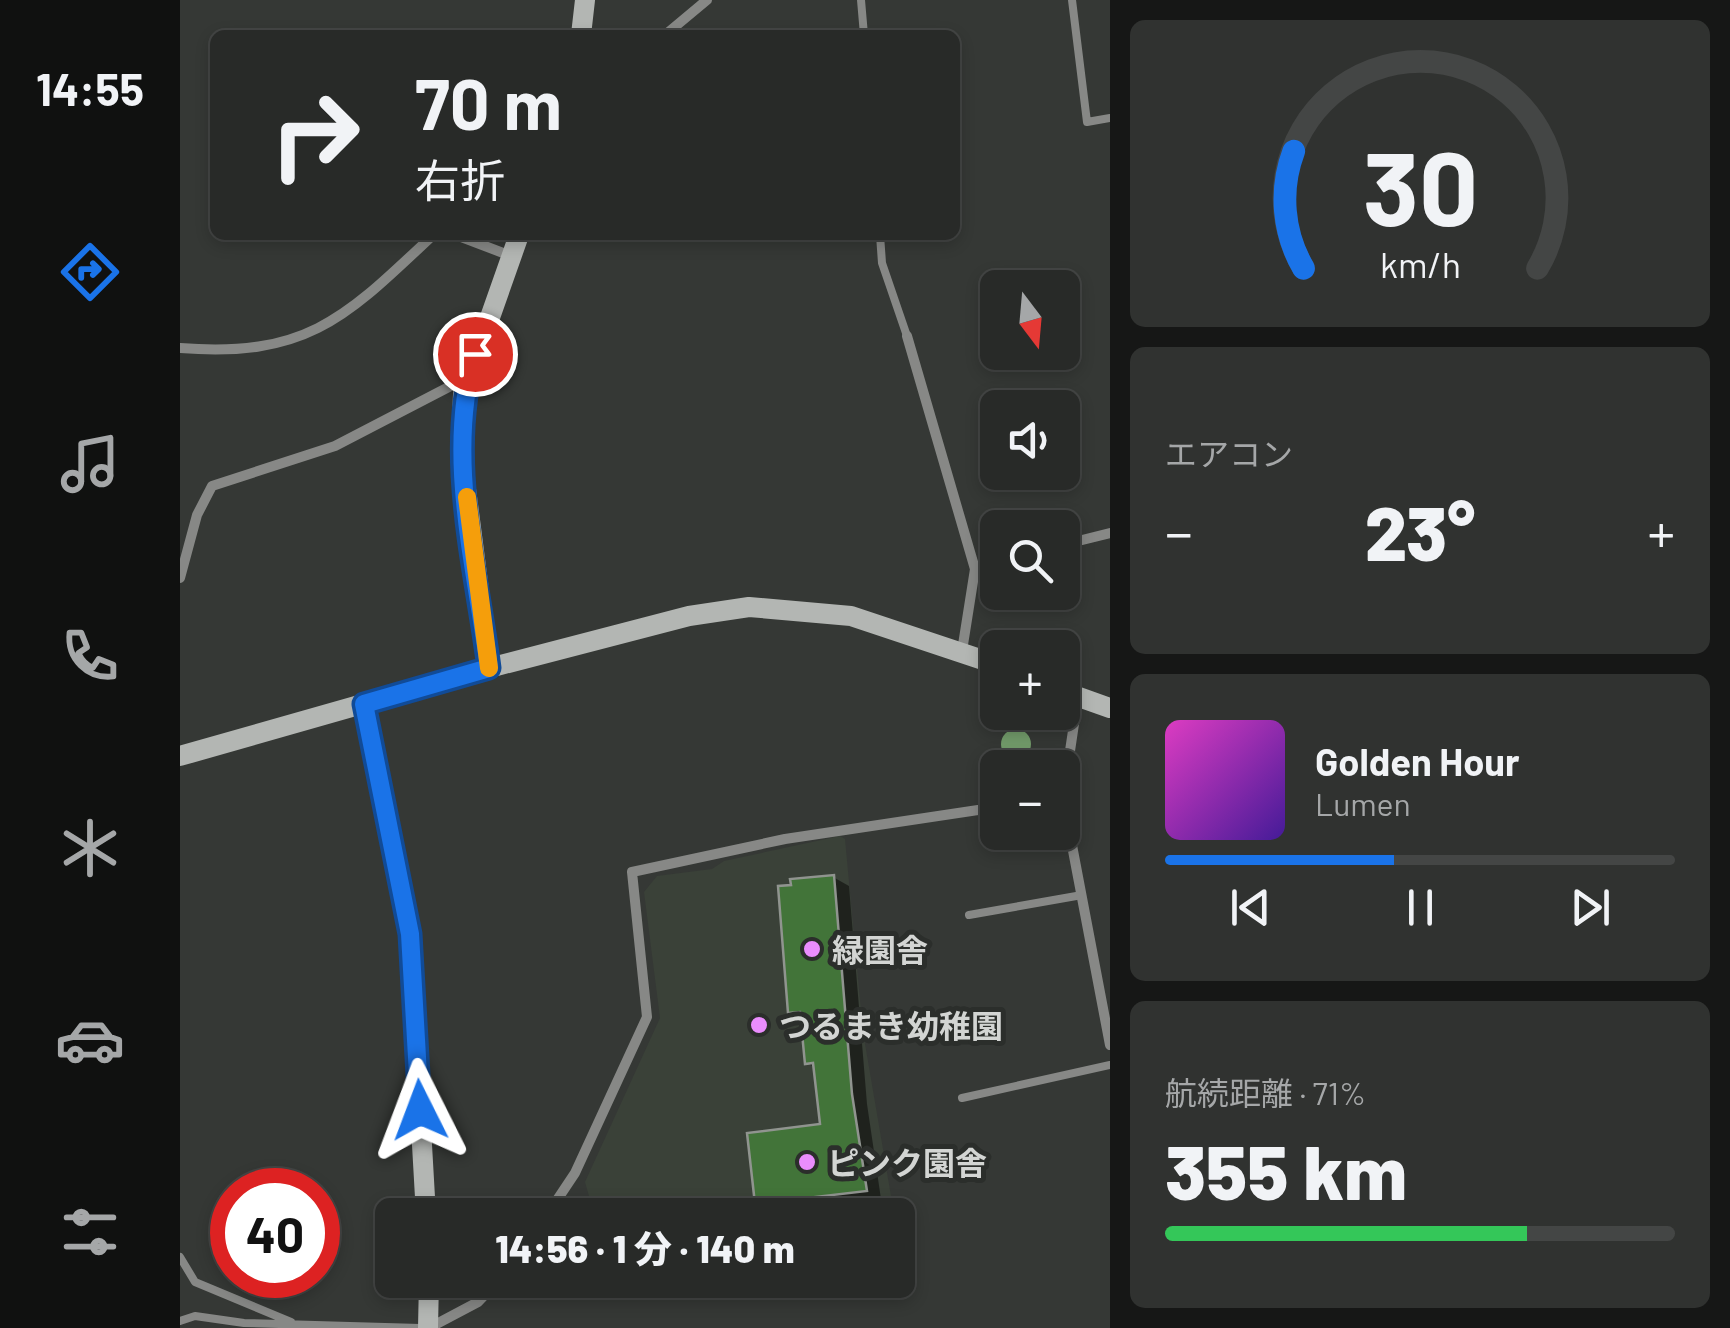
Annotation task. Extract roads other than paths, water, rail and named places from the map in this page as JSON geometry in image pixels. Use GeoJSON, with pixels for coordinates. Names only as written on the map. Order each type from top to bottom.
{"type":"FeatureCollection","features":[{"type":"Feature","properties":{"kind":"street"},"geometry":{"type":"LineString","coordinates":[[582,30],[585,0]]}},
{"type":"Feature","properties":{"kind":"street"},"geometry":{"type":"LineString","coordinates":[[672,30],[707,0]]}},
{"type":"Feature","properties":{"kind":"street"},"geometry":{"type":"LineString","coordinates":[[180,348],[209,350],[284,342],[331,325],[426,240]]}},
{"type":"Feature","properties":{"kind":"street"},"geometry":{"type":"LineString","coordinates":[[469,240],[512,257]]}},
{"type":"Feature","properties":{"kind":"street"},"geometry":{"type":"LineString","coordinates":[[489,668],[462,450],[463,394],[517,240]]}},
{"type":"Feature","properties":{"kind":"street"},"geometry":{"type":"LineString","coordinates":[[907,336],[976,568],[962,651]]}},
{"type":"Feature","properties":{"kind":"street"},"geometry":{"type":"LineString","coordinates":[[180,578],[197,515],[212,486],[335,446],[468,376]]}},
{"type":"Feature","properties":{"kind":"street"},"geometry":{"type":"LineString","coordinates":[[1080,542],[1110,534]]}},
{"type":"Feature","properties":{"kind":"street"},"geometry":{"type":"LineString","coordinates":[[976,568],[980,567]]}},
{"type":"Feature","properties":{"kind":"street"},"geometry":{"type":"LineString","coordinates":[[180,756],[489,668],[690,616],[748,608],[851,616],[980,658]]}},
{"type":"Feature","properties":{"kind":"street"},"geometry":{"type":"LineString","coordinates":[[1080,698],[1110,708]]}},
{"type":"Feature","properties":{"kind":"street"},"geometry":{"type":"LineString","coordinates":[[364,704],[410,934],[425,1198]]}},
{"type":"Feature","properties":{"kind":"street"},"geometry":{"type":"LineString","coordinates":[[558,1198],[575,1173],[647,1016],[632,872],[785,839],[980,811]]}},
{"type":"Feature","properties":{"kind":"street"},"geometry":{"type":"LineString","coordinates":[[1073,850],[1105,994],[1110,1045]]}},
{"type":"Feature","properties":{"kind":"street"},"geometry":{"type":"LineString","coordinates":[[429,1298],[428,1328],[482,1298]]}},
{"type":"Feature","properties":{"kind":"lane"},"geometry":{"type":"LineString","coordinates":[[861,0],[864,30]]}},
{"type":"Feature","properties":{"kind":"lane"},"geometry":{"type":"LineString","coordinates":[[1072,0],[1087,122],[1110,118]]}},
{"type":"Feature","properties":{"kind":"lane"},"geometry":{"type":"LineString","coordinates":[[880,240],[882,263],[907,336]]}},
{"type":"Feature","properties":{"kind":"lane"},"geometry":{"type":"LineString","coordinates":[[969,916],[1082,895]]}},
{"type":"Feature","properties":{"kind":"lane"},"geometry":{"type":"LineString","coordinates":[[962,1098],[1110,1065]]}},
{"type":"Feature","properties":{"kind":"lane"},"geometry":{"type":"LineString","coordinates":[[180,1258],[196,1282],[296,1324]]}},
{"type":"Feature","properties":{"kind":"lane"},"geometry":{"type":"LineString","coordinates":[[180,1321],[196,1316],[420,1328]]}},
{"type":"Feature","properties":{"kind":"place","name":"緑園舎"},"geometry":{"type":"Point","coordinates":[812,949]}},
{"type":"Feature","properties":{"kind":"place","name":"つるまき幼稚園"},"geometry":{"type":"Point","coordinates":[759,1025]}},
{"type":"Feature","properties":{"kind":"place","name":"ピンク園舎"},"geometry":{"type":"Point","coordinates":[807,1162]}}]}
